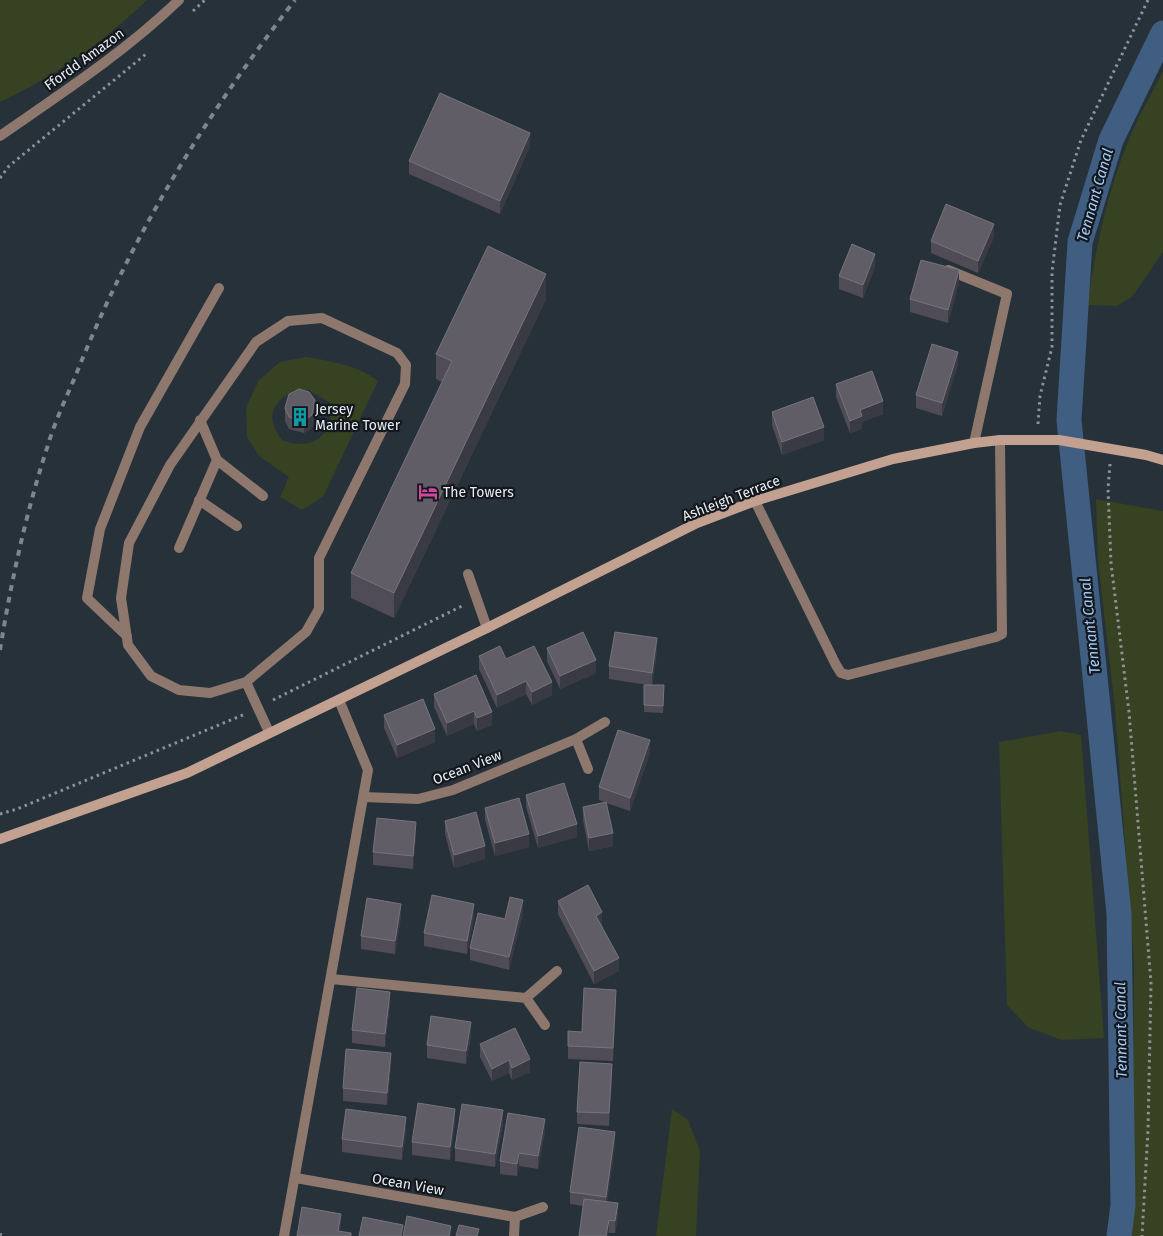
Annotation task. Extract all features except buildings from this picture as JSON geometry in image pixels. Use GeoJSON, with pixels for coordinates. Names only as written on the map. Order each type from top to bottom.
{"type":"FeatureCollection","features":[{"type":"Feature","properties":{"kind":"main road","name":"Ashleigh Terrace"},"geometry":{"type":"LineString","coordinates":[[0,839],[187,772],[487,628],[697,523],[755,501],[893,459],[974,443],[1000,440],[1059,440],[1111,448],[1163,460]]}},
{"type":"Feature","properties":{"kind":"street","name":"Ffordd Amazon"},"geometry":{"type":"LineString","coordinates":[[0,136],[108,61],[155,23],[179,0]]}},
{"type":"Feature","properties":{"kind":"street"},"geometry":{"type":"LineString","coordinates":[[938,267],[1007,294],[974,443]]}},
{"type":"Feature","properties":{"kind":"street"},"geometry":{"type":"LineString","coordinates":[[126,636],[87,598],[100,529],[140,427],[219,288]]}},
{"type":"Feature","properties":{"kind":"street"},"geometry":{"type":"LineString","coordinates":[[322,318],[397,353],[406,365],[405,384],[319,558],[319,609],[306,632],[246,682],[210,693],[179,690],[151,676],[128,645],[126,636],[121,598],[129,543],[170,465],[256,342],[288,320],[322,318]]}},
{"type":"Feature","properties":{"kind":"street"},"geometry":{"type":"LineString","coordinates":[[200,420],[217,460],[263,496]]}},
{"type":"Feature","properties":{"kind":"street"},"geometry":{"type":"LineString","coordinates":[[755,501],[836,665],[841,673],[848,675],[1002,634],[1000,440]]}},
{"type":"Feature","properties":{"kind":"street"},"geometry":{"type":"LineString","coordinates":[[179,548],[217,460]]}},
{"type":"Feature","properties":{"kind":"street"},"geometry":{"type":"LineString","coordinates":[[199,500],[237,526]]}},
{"type":"Feature","properties":{"kind":"street"},"geometry":{"type":"LineString","coordinates":[[468,574],[487,628]]}},
{"type":"Feature","properties":{"kind":"street"},"geometry":{"type":"LineString","coordinates":[[246,682],[269,732]]}},
{"type":"Feature","properties":{"kind":"street"},"geometry":{"type":"LineString","coordinates":[[284,1236],[296,1178],[368,770],[339,700]]}},
{"type":"Feature","properties":{"kind":"street","name":"Ocean View"},"geometry":{"type":"LineString","coordinates":[[364,797],[418,799],[453,790],[576,739],[605,722]]}},
{"type":"Feature","properties":{"kind":"street"},"geometry":{"type":"LineString","coordinates":[[576,739],[588,769]]}},
{"type":"Feature","properties":{"kind":"street"},"geometry":{"type":"LineString","coordinates":[[331,979],[526,998],[557,971]]}},
{"type":"Feature","properties":{"kind":"street"},"geometry":{"type":"LineString","coordinates":[[526,998],[545,1025]]}},
{"type":"Feature","properties":{"kind":"street","name":"Ocean View"},"geometry":{"type":"LineString","coordinates":[[296,1178],[516,1216],[543,1208]]}},
{"type":"Feature","properties":{"kind":"street"},"geometry":{"type":"LineString","coordinates":[[514,1236],[516,1216]]}},
{"type":"Feature","properties":{"kind":"path"},"geometry":{"type":"LineString","coordinates":[[188,16],[205,0]]}},
{"type":"Feature","properties":{"kind":"path"},"geometry":{"type":"LineString","coordinates":[[1036,440],[1040,396],[1052,347],[1052,272],[1060,205],[1081,140],[1148,0]]}},
{"type":"Feature","properties":{"kind":"path"},"geometry":{"type":"LineString","coordinates":[[0,178],[10,166],[147,53]]}},
{"type":"Feature","properties":{"kind":"path"},"geometry":{"type":"LineString","coordinates":[[1111,448],[1108,489],[1111,563],[1129,712],[1151,983],[1148,1130],[1142,1236]]}},
{"type":"Feature","properties":{"kind":"path"},"geometry":{"type":"LineString","coordinates":[[0,814],[17,809]]}},
{"type":"Feature","properties":{"kind":"green space"},"geometry":{"type":"Polygon","coordinates":[[[0,0],[147,0],[114,30],[78,57],[40,81],[0,102],[0,0]]]}},
{"type":"Feature","properties":{"kind":"green space"},"geometry":{"type":"Polygon","coordinates":[[[1163,71],[1163,252],[1132,297],[1117,306],[1087,305],[1094,261],[1116,174],[1136,124],[1163,71]]]}},
{"type":"Feature","properties":{"kind":"green space"},"geometry":{"type":"Polygon","coordinates":[[[306,357],[325,360],[353,367],[378,381],[323,497],[302,510],[280,497],[289,477],[260,457],[247,437],[246,407],[259,380],[280,362],[306,357]],[[294,390],[280,400],[276,406],[272,418],[273,424],[282,440],[303,444],[312,442],[325,432],[331,414],[330,403],[309,390],[294,390]]]}},
{"type":"Feature","properties":{"kind":"green space"},"geometry":{"type":"Polygon","coordinates":[[[1096,499],[1163,511],[1163,1236],[1131,1236],[1134,964],[1115,709],[1098,560],[1096,499]]]}},
{"type":"Feature","properties":{"kind":"green space"},"geometry":{"type":"Polygon","coordinates":[[[1061,731],[1081,735],[1104,1038],[1062,1040],[1029,1028],[1007,1005],[999,742],[1061,731]]]}},
{"type":"Feature","properties":{"kind":"green space"},"geometry":{"type":"Polygon","coordinates":[[[672,1109],[688,1120],[700,1151],[696,1236],[656,1236],[672,1109]]]}},
{"type":"Feature","properties":{"kind":"waterway","name":"Tennant Canal"},"geometry":{"type":"LineString","coordinates":[[1119,1236],[1123,1205],[1119,914],[1069,420],[1080,242],[1111,140],[1163,33]]}},
{"type":"Feature","properties":{"kind":"railway"},"geometry":{"type":"LineString","coordinates":[[0,650],[20,548],[39,473],[56,421],[97,326],[145,228],[200,134],[230,89],[295,0]]}},
{"type":"Feature","properties":{"kind":"place","name":"Jersey Marine Tower"},"geometry":{"type":"Point","coordinates":[300,417]}},
{"type":"Feature","properties":{"kind":"place","name":"The Towers"},"geometry":{"type":"Point","coordinates":[428,492]}}]}
